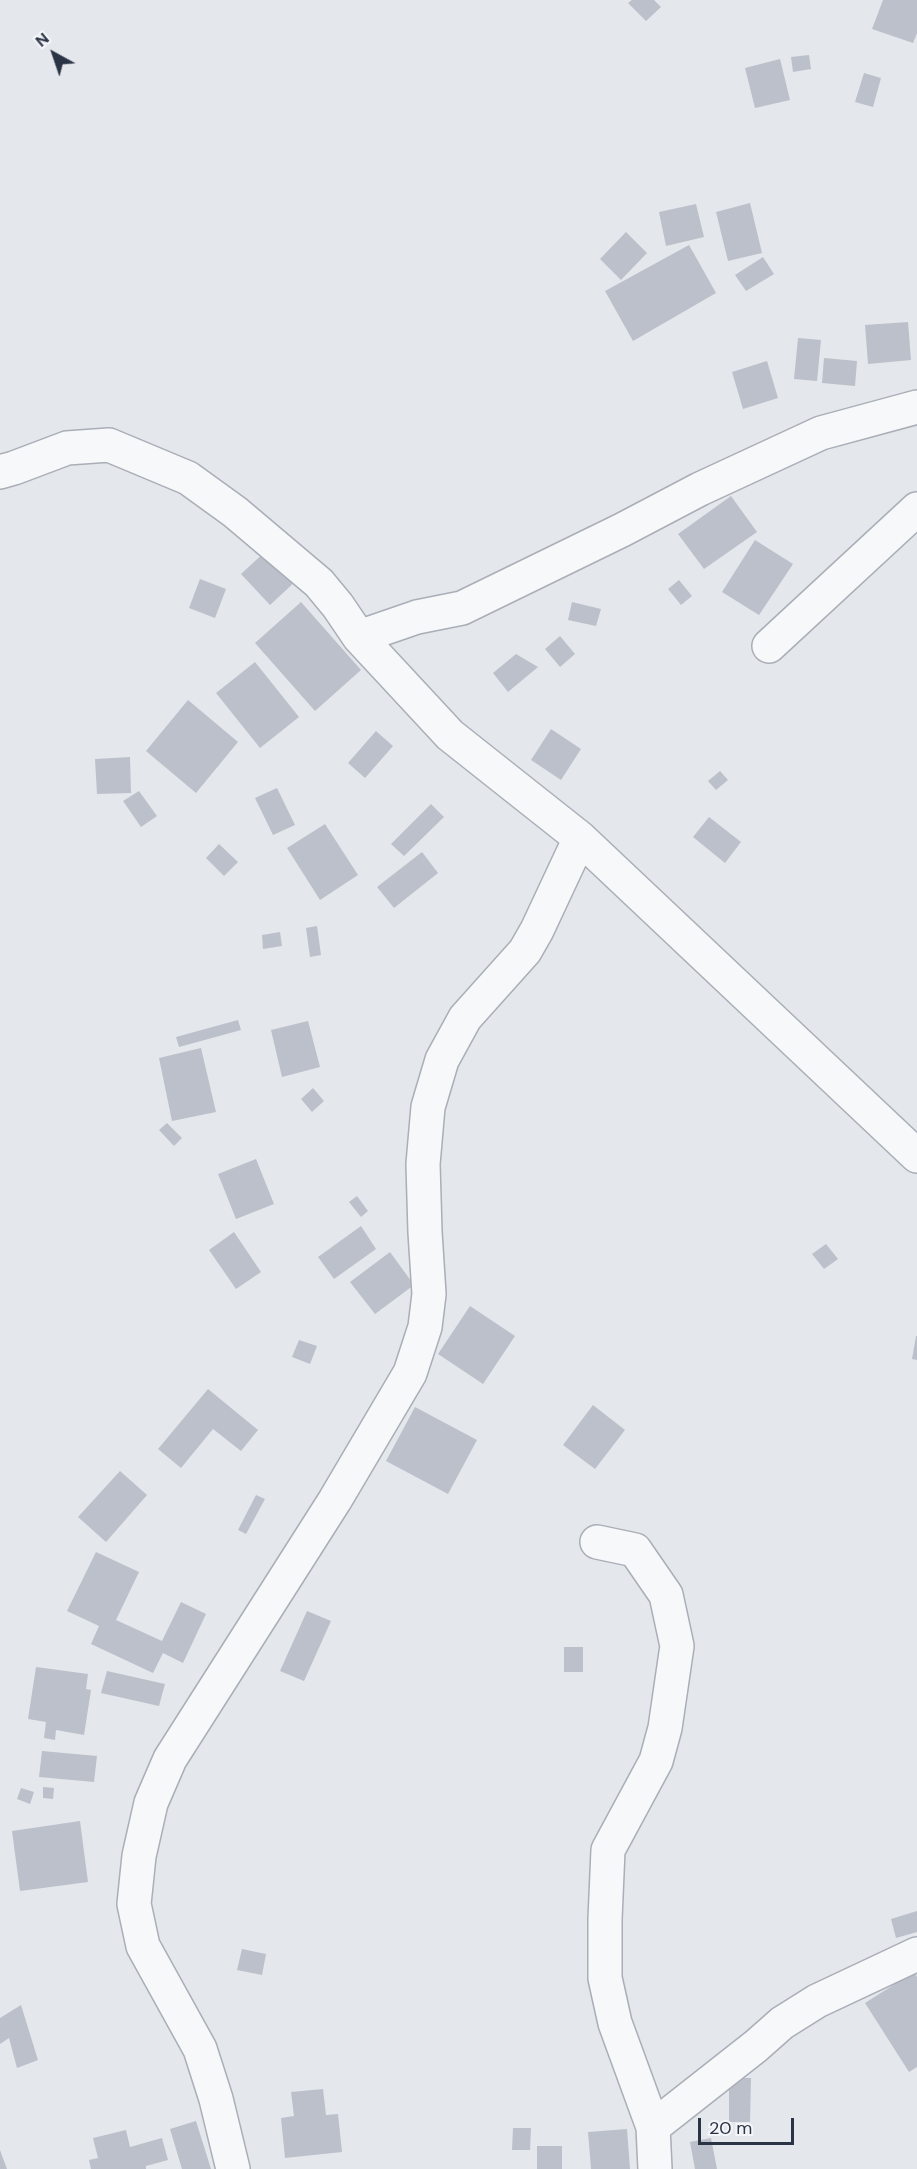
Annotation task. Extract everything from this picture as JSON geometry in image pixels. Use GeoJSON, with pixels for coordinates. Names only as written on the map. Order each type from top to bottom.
{"type":"FeatureCollection","features":[{"type":"Feature","properties":{"kind":"street"},"geometry":{"type":"LineString","coordinates":[[359,637],[417,617],[462,608],[700,489],[821,433],[917,407]]}},
{"type":"Feature","properties":{"kind":"street"},"geometry":{"type":"LineString","coordinates":[[0,472],[67,447],[109,445],[188,478],[235,512],[319,583],[359,637],[450,735],[580,838],[917,1156]]}},
{"type":"Feature","properties":{"kind":"street"},"geometry":{"type":"LineString","coordinates":[[769,646],[917,509]]}},
{"type":"Feature","properties":{"kind":"street"},"geometry":{"type":"LineString","coordinates":[[232,2169],[216,2099],[200,2049],[143,1946],[134,1904],[139,1856],[151,1803],[170,1759],[335,1500],[410,1373],[425,1327],[429,1294],[423,1164],[428,1107],[442,1060],[465,1018],[525,951],[580,838]]}},
{"type":"Feature","properties":{"kind":"street"},"geometry":{"type":"LineString","coordinates":[[597,1542],[635,1550],[666,1595],[677,1646],[665,1728],[656,1761],[608,1850],[606,1885],[604,1978],[615,2023],[653,2127],[655,2169]]}},
{"type":"Feature","properties":{"kind":"street"},"geometry":{"type":"LineString","coordinates":[[653,2127],[782,2023],[817,2001],[917,1954]]}},
{"type":"Feature","properties":{"kind":"building"},"geometry":{"type":"Polygon","coordinates":[[[632,0],[654,0],[661,7],[646,21],[628,3],[632,0]]]}},
{"type":"Feature","properties":{"kind":"building"},"geometry":{"type":"Polygon","coordinates":[[[883,0],[917,0],[917,33],[913,43],[872,29],[883,0]]]}},
{"type":"Feature","properties":{"kind":"building"},"geometry":{"type":"Polygon","coordinates":[[[809,55],[811,69],[793,72],[791,57],[809,55]]]}},
{"type":"Feature","properties":{"kind":"building"},"geometry":{"type":"Polygon","coordinates":[[[780,59],[790,100],[755,108],[745,68],[780,59]]]}},
{"type":"Feature","properties":{"kind":"building"},"geometry":{"type":"Polygon","coordinates":[[[864,73],[881,78],[873,107],[855,102],[864,73]]]}},
{"type":"Feature","properties":{"kind":"building"},"geometry":{"type":"Polygon","coordinates":[[[750,203],[762,253],[728,261],[716,212],[750,203]]]}},
{"type":"Feature","properties":{"kind":"building"},"geometry":{"type":"Polygon","coordinates":[[[696,204],[704,237],[666,246],[659,212],[696,204]]]}},
{"type":"Feature","properties":{"kind":"building"},"geometry":{"type":"Polygon","coordinates":[[[626,232],[647,253],[621,280],[600,259],[626,232]]]}},
{"type":"Feature","properties":{"kind":"building"},"geometry":{"type":"Polygon","coordinates":[[[689,245],[716,293],[633,341],[605,291],[689,245]]]}},
{"type":"Feature","properties":{"kind":"building"},"geometry":{"type":"Polygon","coordinates":[[[763,257],[774,274],[746,291],[735,275],[763,257]]]}},
{"type":"Feature","properties":{"kind":"building"},"geometry":{"type":"Polygon","coordinates":[[[908,322],[911,360],[868,364],[865,325],[908,322]]]}},
{"type":"Feature","properties":{"kind":"building"},"geometry":{"type":"Polygon","coordinates":[[[798,338],[821,340],[817,381],[794,379],[798,338]]]}},
{"type":"Feature","properties":{"kind":"building"},"geometry":{"type":"Polygon","coordinates":[[[824,358],[857,361],[855,386],[822,383],[824,358]]]}},
{"type":"Feature","properties":{"kind":"building"},"geometry":{"type":"Polygon","coordinates":[[[767,361],[778,398],[743,409],[732,372],[767,361]]]}},
{"type":"Feature","properties":{"kind":"building"},"geometry":{"type":"Polygon","coordinates":[[[731,496],[757,532],[704,569],[678,534],[731,496]]]}},
{"type":"Feature","properties":{"kind":"building"},"geometry":{"type":"Polygon","coordinates":[[[755,540],[793,564],[759,615],[722,592],[755,540]]]}},
{"type":"Feature","properties":{"kind":"building"},"geometry":{"type":"Polygon","coordinates":[[[268,549],[297,580],[270,605],[241,574],[268,549]]]}},
{"type":"Feature","properties":{"kind":"building"},"geometry":{"type":"Polygon","coordinates":[[[200,579],[226,589],[215,618],[189,608],[200,579]]]}},
{"type":"Feature","properties":{"kind":"building"},"geometry":{"type":"Polygon","coordinates":[[[679,580],[692,596],[681,605],[668,589],[679,580]]]}},
{"type":"Feature","properties":{"kind":"building"},"geometry":{"type":"Polygon","coordinates":[[[301,602],[361,670],[315,711],[255,643],[301,602]]]}},
{"type":"Feature","properties":{"kind":"building"},"geometry":{"type":"Polygon","coordinates":[[[572,602],[601,609],[596,626],[568,620],[572,602]]]}},
{"type":"Feature","properties":{"kind":"building"},"geometry":{"type":"Polygon","coordinates":[[[560,636],[575,654],[560,667],[545,649],[560,636]]]}},
{"type":"Feature","properties":{"kind":"building"},"geometry":{"type":"Polygon","coordinates":[[[516,654],[538,667],[508,692],[493,673],[516,654]]]}},
{"type":"Feature","properties":{"kind":"building"},"geometry":{"type":"Polygon","coordinates":[[[255,662],[299,717],[260,748],[216,693],[255,662]]]}},
{"type":"Feature","properties":{"kind":"building"},"geometry":{"type":"Polygon","coordinates":[[[188,700],[238,742],[196,793],[146,751],[188,700]]]}},
{"type":"Feature","properties":{"kind":"building"},"geometry":{"type":"Polygon","coordinates":[[[551,729],[581,749],[561,780],[531,760],[551,729]]]}},
{"type":"Feature","properties":{"kind":"building"},"geometry":{"type":"Polygon","coordinates":[[[376,731],[393,746],[365,778],[348,763],[376,731]]]}},
{"type":"Feature","properties":{"kind":"building"},"geometry":{"type":"Polygon","coordinates":[[[130,757],[131,793],[97,794],[95,759],[130,757]]]}},
{"type":"Feature","properties":{"kind":"building"},"geometry":{"type":"Polygon","coordinates":[[[720,771],[728,780],[716,790],[708,781],[720,771]]]}},
{"type":"Feature","properties":{"kind":"building"},"geometry":{"type":"Polygon","coordinates":[[[277,788],[295,825],[273,835],[255,798],[277,788]]]}},
{"type":"Feature","properties":{"kind":"building"},"geometry":{"type":"Polygon","coordinates":[[[139,791],[157,816],[141,827],[123,801],[139,791]]]}},
{"type":"Feature","properties":{"kind":"building"},"geometry":{"type":"Polygon","coordinates":[[[431,804],[444,817],[404,856],[391,844],[431,804]]]}},
{"type":"Feature","properties":{"kind":"building"},"geometry":{"type":"Polygon","coordinates":[[[709,817],[741,842],[725,863],[693,837],[709,817]]]}},
{"type":"Feature","properties":{"kind":"building"},"geometry":{"type":"Polygon","coordinates":[[[325,824],[358,875],[320,900],[287,848],[325,824]]]}},
{"type":"Feature","properties":{"kind":"building"},"geometry":{"type":"Polygon","coordinates":[[[219,844],[238,862],[224,876],[206,858],[219,844]]]}},
{"type":"Feature","properties":{"kind":"building"},"geometry":{"type":"Polygon","coordinates":[[[422,852],[438,873],[394,908],[377,887],[422,852]]]}},
{"type":"Feature","properties":{"kind":"building"},"geometry":{"type":"Polygon","coordinates":[[[317,926],[321,955],[310,957],[306,928],[317,926]]]}},
{"type":"Feature","properties":{"kind":"building"},"geometry":{"type":"Polygon","coordinates":[[[280,932],[282,946],[263,949],[262,935],[280,932]]]}},
{"type":"Feature","properties":{"kind":"building"},"geometry":{"type":"Polygon","coordinates":[[[238,1020],[241,1030],[179,1047],[176,1037],[238,1020]]]}},
{"type":"Feature","properties":{"kind":"building"},"geometry":{"type":"Polygon","coordinates":[[[308,1021],[320,1067],[282,1077],[271,1030],[308,1021]]]}},
{"type":"Feature","properties":{"kind":"building"},"geometry":{"type":"Polygon","coordinates":[[[201,1048],[216,1112],[172,1121],[159,1058],[201,1048]]]}},
{"type":"Feature","properties":{"kind":"building"},"geometry":{"type":"Polygon","coordinates":[[[313,1088],[324,1101],[312,1112],[301,1099],[313,1088]]]}},
{"type":"Feature","properties":{"kind":"building"},"geometry":{"type":"Polygon","coordinates":[[[167,1123],[182,1138],[174,1146],[159,1130],[167,1123]]]}},
{"type":"Feature","properties":{"kind":"building"},"geometry":{"type":"Polygon","coordinates":[[[256,1159],[274,1204],[236,1219],[218,1174],[256,1159]]]}},
{"type":"Feature","properties":{"kind":"building"},"geometry":{"type":"Polygon","coordinates":[[[357,1196],[368,1211],[361,1217],[349,1202],[357,1196]]]}},
{"type":"Feature","properties":{"kind":"building"},"geometry":{"type":"Polygon","coordinates":[[[361,1226],[376,1249],[334,1279],[318,1257],[361,1226]]]}},
{"type":"Feature","properties":{"kind":"building"},"geometry":{"type":"Polygon","coordinates":[[[234,1232],[261,1272],[236,1289],[209,1250],[234,1232]]]}},
{"type":"Feature","properties":{"kind":"building"},"geometry":{"type":"Polygon","coordinates":[[[826,1244],[838,1259],[824,1269],[812,1254],[826,1244]]]}},
{"type":"Feature","properties":{"kind":"building"},"geometry":{"type":"Polygon","coordinates":[[[390,1252],[414,1285],[375,1314],[350,1282],[390,1252]]]}},
{"type":"Feature","properties":{"kind":"building"},"geometry":{"type":"Polygon","coordinates":[[[470,1306],[515,1336],[483,1384],[438,1354],[470,1306]]]}},
{"type":"Feature","properties":{"kind":"building"},"geometry":{"type":"Polygon","coordinates":[[[917,1336],[917,1360],[912,1359],[917,1336]]]}},
{"type":"Feature","properties":{"kind":"building"},"geometry":{"type":"Polygon","coordinates":[[[299,1340],[317,1346],[310,1364],[292,1357],[299,1340]]]}},
{"type":"Feature","properties":{"kind":"building"},"geometry":{"type":"Polygon","coordinates":[[[208,1389],[258,1430],[241,1451],[213,1429],[181,1468],[158,1449],[208,1389]]]}},
{"type":"Feature","properties":{"kind":"building"},"geometry":{"type":"Polygon","coordinates":[[[593,1405],[625,1430],[595,1469],[563,1445],[593,1405]]]}},
{"type":"Feature","properties":{"kind":"building"},"geometry":{"type":"Polygon","coordinates":[[[415,1407],[477,1440],[448,1494],[386,1461],[415,1407]]]}},
{"type":"Feature","properties":{"kind":"building"},"geometry":{"type":"Polygon","coordinates":[[[120,1471],[147,1495],[106,1542],[78,1517],[120,1471]]]}},
{"type":"Feature","properties":{"kind":"building"},"geometry":{"type":"Polygon","coordinates":[[[256,1495],[265,1499],[246,1534],[238,1530],[256,1495]]]}},
{"type":"Feature","properties":{"kind":"building"},"geometry":{"type":"Polygon","coordinates":[[[96,1552],[139,1572],[116,1620],[162,1641],[181,1602],[206,1614],[183,1663],[163,1653],[153,1673],[91,1644],[99,1626],[67,1611],[96,1552]]]}},
{"type":"Feature","properties":{"kind":"building"},"geometry":{"type":"Polygon","coordinates":[[[307,1611],[331,1621],[304,1681],[280,1671],[307,1611]]]}},
{"type":"Feature","properties":{"kind":"building"},"geometry":{"type":"Polygon","coordinates":[[[564,1647],[583,1647],[583,1672],[564,1672],[564,1647]]]}},
{"type":"Feature","properties":{"kind":"building"},"geometry":{"type":"Polygon","coordinates":[[[36,1667],[88,1674],[86,1689],[91,1690],[84,1735],[56,1730],[55,1740],[44,1738],[46,1722],[28,1719],[36,1667]]]}},
{"type":"Feature","properties":{"kind":"building"},"geometry":{"type":"Polygon","coordinates":[[[107,1671],[165,1684],[159,1706],[101,1693],[107,1671]]]}},
{"type":"Feature","properties":{"kind":"building"},"geometry":{"type":"Polygon","coordinates":[[[42,1751],[97,1756],[94,1782],[39,1777],[42,1751]]]}},
{"type":"Feature","properties":{"kind":"building"},"geometry":{"type":"Polygon","coordinates":[[[43,1787],[54,1788],[53,1799],[43,1798],[43,1787]]]}},
{"type":"Feature","properties":{"kind":"building"},"geometry":{"type":"Polygon","coordinates":[[[21,1788],[34,1792],[30,1804],[17,1799],[21,1788]]]}},
{"type":"Feature","properties":{"kind":"building"},"geometry":{"type":"Polygon","coordinates":[[[80,1821],[88,1882],[20,1891],[12,1831],[80,1821]]]}},
{"type":"Feature","properties":{"kind":"building"},"geometry":{"type":"Polygon","coordinates":[[[917,1911],[917,1932],[896,1938],[891,1919],[917,1911]]]}},
{"type":"Feature","properties":{"kind":"building"},"geometry":{"type":"Polygon","coordinates":[[[242,1949],[266,1954],[262,1975],[237,1970],[242,1949]]]}},
{"type":"Feature","properties":{"kind":"building"},"geometry":{"type":"Polygon","coordinates":[[[914,1972],[917,1977],[917,2067],[909,2072],[865,2003],[914,1972]]]}},
{"type":"Feature","properties":{"kind":"building"},"geometry":{"type":"Polygon","coordinates":[[[21,2005],[38,2060],[17,2068],[9,2038],[0,2044],[0,2018],[21,2005]]]}},
{"type":"Feature","properties":{"kind":"building"},"geometry":{"type":"Polygon","coordinates":[[[729,2078],[751,2078],[750,2122],[729,2122],[729,2078]]]}},
{"type":"Feature","properties":{"kind":"building"},"geometry":{"type":"Polygon","coordinates":[[[323,2089],[326,2115],[338,2114],[342,2152],[285,2158],[281,2118],[294,2116],[291,2092],[323,2089]]]}},
{"type":"Feature","properties":{"kind":"building"},"geometry":{"type":"Polygon","coordinates":[[[196,2121],[211,2169],[182,2169],[170,2129],[196,2121]]]}},
{"type":"Feature","properties":{"kind":"building"},"geometry":{"type":"Polygon","coordinates":[[[513,2128],[531,2128],[530,2150],[512,2150],[513,2128]]]}},
{"type":"Feature","properties":{"kind":"building"},"geometry":{"type":"Polygon","coordinates":[[[627,2129],[630,2169],[591,2169],[588,2132],[627,2129]]]}},
{"type":"Feature","properties":{"kind":"building"},"geometry":{"type":"Polygon","coordinates":[[[126,2130],[130,2147],[162,2138],[168,2160],[146,2166],[146,2169],[91,2169],[89,2160],[98,2158],[93,2138],[126,2130]]]}},
{"type":"Feature","properties":{"kind":"building"},"geometry":{"type":"Polygon","coordinates":[[[711,2138],[717,2169],[695,2169],[690,2142],[711,2138]]]}},
{"type":"Feature","properties":{"kind":"building"},"geometry":{"type":"Polygon","coordinates":[[[537,2146],[562,2146],[562,2169],[537,2169],[537,2146]]]}},
{"type":"Feature","properties":{"kind":"building"},"geometry":{"type":"Polygon","coordinates":[[[0,2150],[7,2169],[0,2169],[0,2150]]]}}]}
